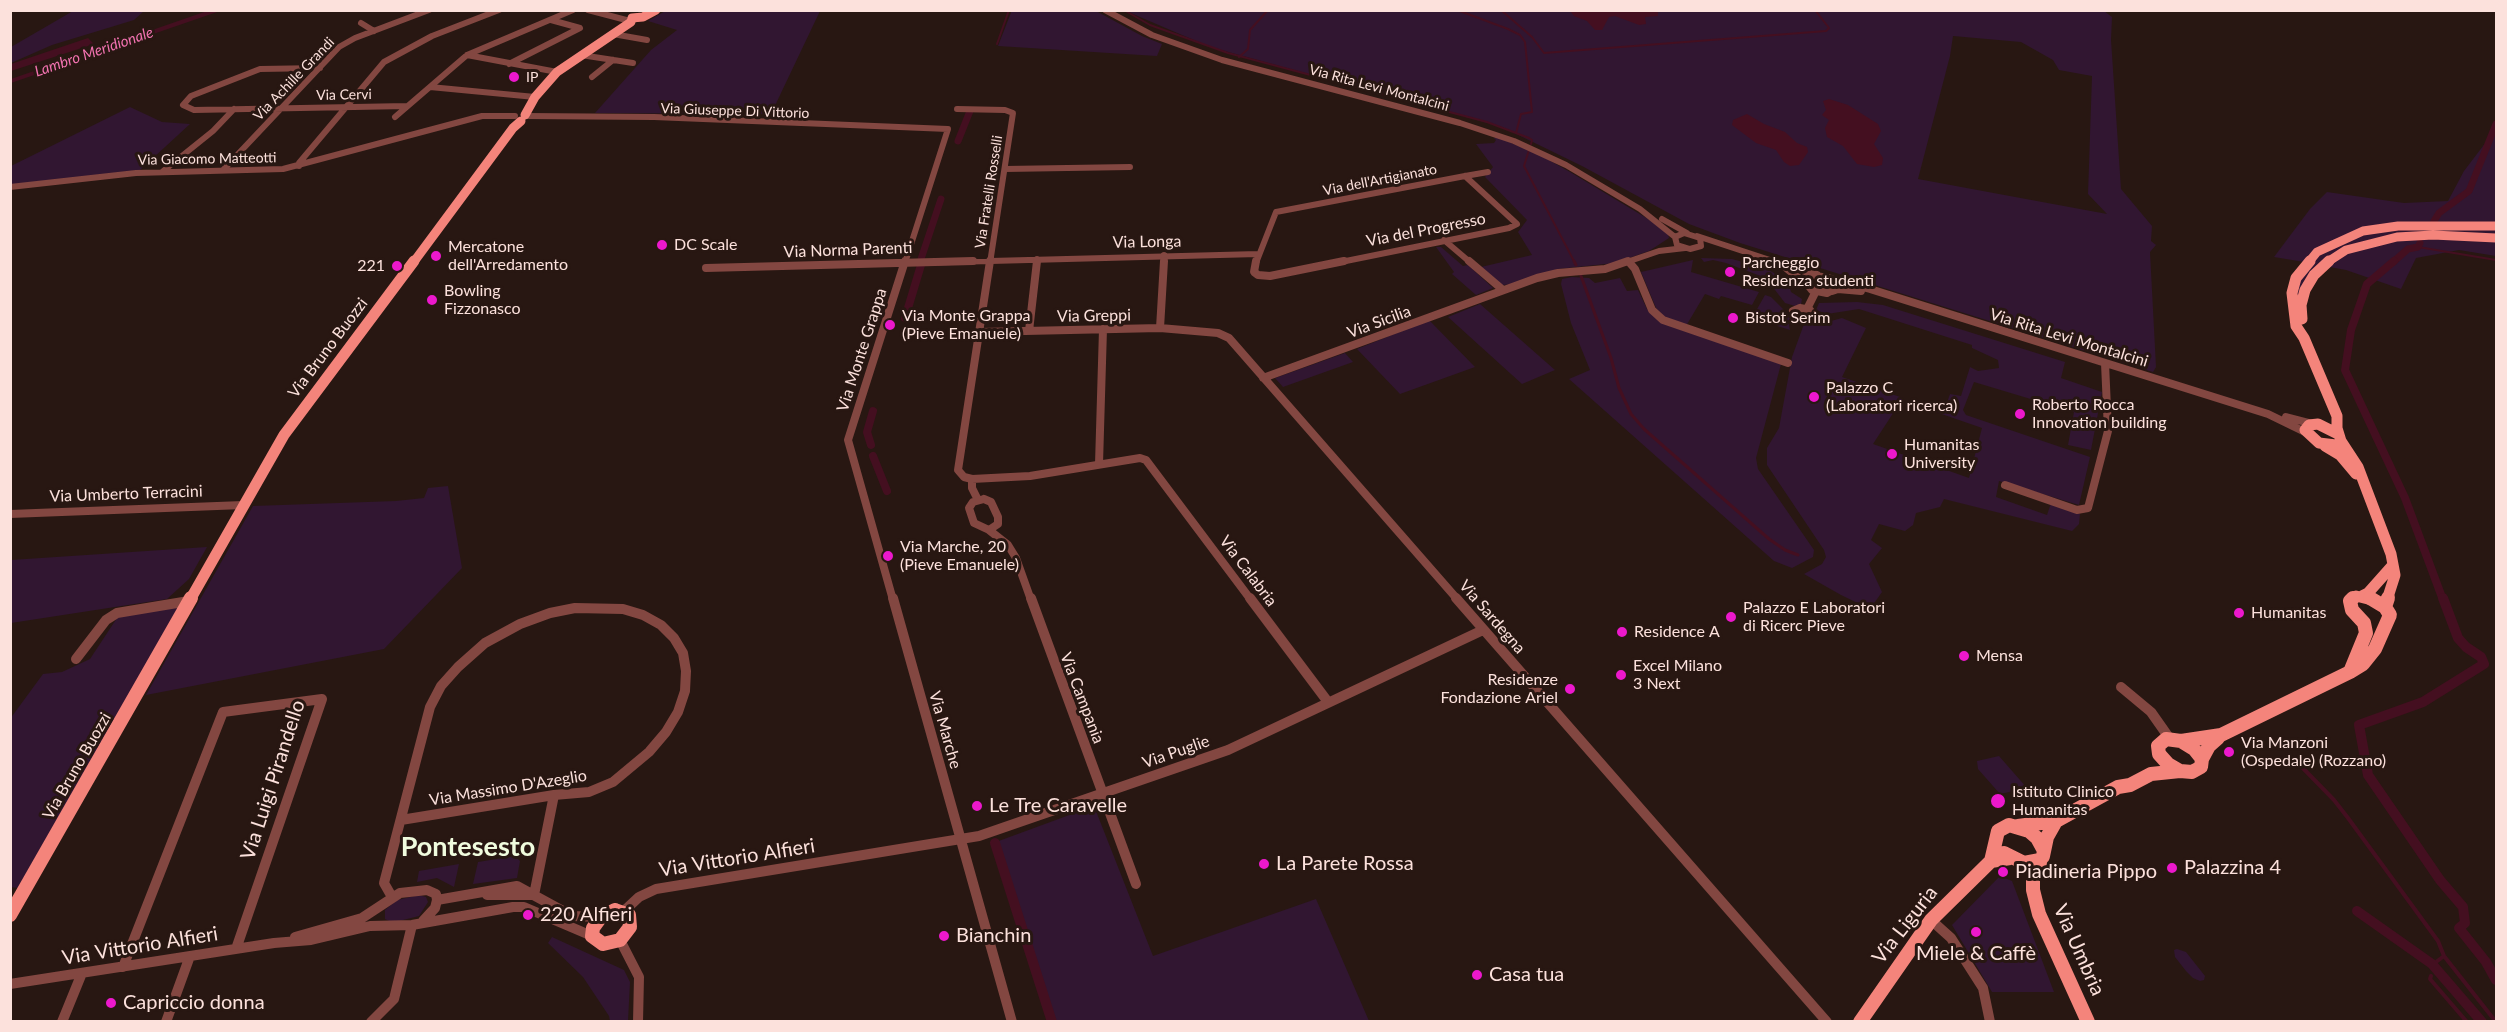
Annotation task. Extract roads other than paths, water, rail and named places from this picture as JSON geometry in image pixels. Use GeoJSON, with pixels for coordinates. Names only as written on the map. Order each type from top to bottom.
{"type":"FeatureCollection","features":[{"type":"Feature","properties":{"kind":"street"},"geometry":{"type":"LineString","coordinates":[[299,166],[299,163],[380,66],[432,36],[500,10]]}},
{"type":"Feature","properties":{"kind":"street"},"geometry":{"type":"LineString","coordinates":[[395,117],[467,55],[573,10]]}},
{"type":"Feature","properties":{"kind":"street"},"geometry":{"type":"LineString","coordinates":[[588,10],[635,19]]}},
{"type":"Feature","properties":{"kind":"street"},"geometry":{"type":"LineString","coordinates":[[612,10],[635,19]]}},
{"type":"Feature","properties":{"kind":"street","name":"Via Bruno Buozzi"},"geometry":{"type":"LineString","coordinates":[[12,908],[243,505],[284,435],[310,398],[534,97],[556,72],[635,19],[656,10]]}},
{"type":"Feature","properties":{"kind":"street","name":"Via Rita Levi Montalcini"},"geometry":{"type":"LineString","coordinates":[[1105,10],[1152,35],[1222,60],[1460,123],[1514,141],[1566,165],[1640,209],[1706,241],[2312,427]]}},
{"type":"Feature","properties":{"kind":"street","name":"Via Achille Grandi"},"geometry":{"type":"LineString","coordinates":[[223,170],[344,44],[424,11]]}},
{"type":"Feature","properties":{"kind":"street"},"geometry":{"type":"LineString","coordinates":[[509,64],[580,28],[551,20]]}},
{"type":"Feature","properties":{"kind":"street"},"geometry":{"type":"LineString","coordinates":[[362,23],[374,31]]}},
{"type":"Feature","properties":{"kind":"street"},"geometry":{"type":"LineString","coordinates":[[613,34],[648,40]]}},
{"type":"Feature","properties":{"kind":"street"},"geometry":{"type":"LineString","coordinates":[[467,55],[556,72]]}},
{"type":"Feature","properties":{"kind":"street"},"geometry":{"type":"LineString","coordinates":[[581,55],[633,63]]}},
{"type":"Feature","properties":{"kind":"street"},"geometry":{"type":"LineString","coordinates":[[592,77],[613,60]]}},
{"type":"Feature","properties":{"kind":"street","name":"Via Cervi"},"geometry":{"type":"LineString","coordinates":[[320,68],[260,69],[191,96],[183,105],[194,110],[407,106]]}},
{"type":"Feature","properties":{"kind":"street"},"geometry":{"type":"LineString","coordinates":[[430,87],[534,97]]}},
{"type":"Feature","properties":{"kind":"street"},"geometry":{"type":"LineString","coordinates":[[162,172],[213,131],[234,109]]}},
{"type":"Feature","properties":{"kind":"street","name":"Via Fratelli Rosselli"},"geometry":{"type":"LineString","coordinates":[[957,109],[1012,112],[958,470],[964,477],[972,479]]}},
{"type":"Feature","properties":{"kind":"street","name":"Via Giuseppe Di Vittorio"},"geometry":{"type":"LineString","coordinates":[[519,118],[771,123],[948,131]]}},
{"type":"Feature","properties":{"kind":"street","name":"Via Giacomo Matteotti"},"geometry":{"type":"LineString","coordinates":[[10,187],[121,174],[275,170],[299,166],[471,120],[519,118]]}},
{"type":"Feature","properties":{"kind":"street","name":"Via Monte Grappa"},"geometry":{"type":"LineString","coordinates":[[849,447],[849,434],[948,131]]}},
{"type":"Feature","properties":{"kind":"street"},"geometry":{"type":"LineString","coordinates":[[1005,169],[1130,167]]}},
{"type":"Feature","properties":{"kind":"street","name":"Via dell'Artigianato"},"geometry":{"type":"LineString","coordinates":[[1258,254],[1276,212],[1488,172]]}},
{"type":"Feature","properties":{"kind":"street","name":"Via del Progresso"},"geometry":{"type":"LineString","coordinates":[[1258,254],[1254,273],[1270,276],[1509,228],[1517,224],[1465,176]]}},
{"type":"Feature","properties":{"kind":"street","name":"Via Rita Levi Montalcini"},"geometry":{"type":"LineString","coordinates":[[1640,209],[1674,238],[1677,245],[1685,248],[1738,249]]}},
{"type":"Feature","properties":{"kind":"street"},"geometry":{"type":"LineString","coordinates":[[2319,443],[2336,445],[2340,437],[2337,417],[2294,316],[2292,293],[2296,278],[2306,264],[2325,248],[2346,237],[2383,227],[2496,226]]}},
{"type":"Feature","properties":{"kind":"street"},"geometry":{"type":"LineString","coordinates":[[1659,251],[1680,234],[1689,233]]}},
{"type":"Feature","properties":{"kind":"street"},"geometry":{"type":"LineString","coordinates":[[2304,338],[2301,305],[2305,290],[2323,266],[2346,250],[2397,237],[2433,235],[2496,238]]}},
{"type":"Feature","properties":{"kind":"street"},"geometry":{"type":"LineString","coordinates":[[1697,236],[1702,244],[1698,248]]}},
{"type":"Feature","properties":{"kind":"street"},"geometry":{"type":"LineString","coordinates":[[1444,240],[1503,291]]}},
{"type":"Feature","properties":{"kind":"street"},"geometry":{"type":"LineString","coordinates":[[1659,251],[1685,248]]}},
{"type":"Feature","properties":{"kind":"street","name":"Via Sicilia"},"geometry":{"type":"LineString","coordinates":[[1263,378],[1548,274],[1605,269],[1659,251]]}},
{"type":"Feature","properties":{"kind":"street","name":"Via Longa"},"geometry":{"type":"LineString","coordinates":[[990,260],[1258,254]]}},
{"type":"Feature","properties":{"kind":"street"},"geometry":{"type":"LineString","coordinates":[[1160,328],[1164,255]]}},
{"type":"Feature","properties":{"kind":"street"},"geometry":{"type":"LineString","coordinates":[[1029,331],[1037,259]]}},
{"type":"Feature","properties":{"kind":"street","name":"Via Rita Levi Montalcini"},"geometry":{"type":"LineString","coordinates":[[1768,259],[1794,273],[1816,291],[1831,292],[1843,289],[1882,294]]}},
{"type":"Feature","properties":{"kind":"street","name":"Via Norma Parenti"},"geometry":{"type":"LineString","coordinates":[[706,268],[990,260]]}},
{"type":"Feature","properties":{"kind":"street"},"geometry":{"type":"LineString","coordinates":[[1629,262],[1635,269],[1652,310],[1663,320],[1788,363]]}},
{"type":"Feature","properties":{"kind":"street"},"geometry":{"type":"LineString","coordinates":[[1806,284],[1809,277],[1817,275]]}},
{"type":"Feature","properties":{"kind":"street"},"geometry":{"type":"LineString","coordinates":[[1831,279],[1836,288],[1831,292]]}},
{"type":"Feature","properties":{"kind":"street"},"geometry":{"type":"LineString","coordinates":[[1807,309],[1816,291]]}},
{"type":"Feature","properties":{"kind":"street","name":"Via Greppi"},"geometry":{"type":"LineString","coordinates":[[980,332],[1160,328]]}},
{"type":"Feature","properties":{"kind":"street","name":"Via Sardegna"},"geometry":{"type":"LineString","coordinates":[[1160,328],[1218,333],[1235,344],[1827,1022]]}},
{"type":"Feature","properties":{"kind":"street"},"geometry":{"type":"LineString","coordinates":[[972,479],[1030,476],[1099,464],[1103,329]]}},
{"type":"Feature","properties":{"kind":"street"},"geometry":{"type":"LineString","coordinates":[[2005,485],[2077,510],[2088,508],[2108,431],[2108,400],[2104,363]]}},
{"type":"Feature","properties":{"kind":"street"},"geometry":{"type":"LineString","coordinates":[[2312,427],[2330,415],[2330,403]]}},
{"type":"Feature","properties":{"kind":"street"},"geometry":{"type":"LineString","coordinates":[[2312,427],[2330,428],[2340,437],[2353,457],[2391,554],[2395,575],[2385,607]]}},
{"type":"Feature","properties":{"kind":"street"},"geometry":{"type":"LineString","coordinates":[[2312,427],[2319,443],[2340,455],[2361,479]]}},
{"type":"Feature","properties":{"kind":"street","name":"Via Marche"},"geometry":{"type":"LineString","coordinates":[[849,447],[962,839],[1012,1022]]}},
{"type":"Feature","properties":{"kind":"street","name":"Via Calabria"},"geometry":{"type":"LineString","coordinates":[[1099,464],[1143,459],[1328,702]]}},
{"type":"Feature","properties":{"kind":"street","name":"Via Campania"},"geometry":{"type":"LineString","coordinates":[[972,479],[972,488],[978,500],[969,508],[971,518],[974,523],[989,530],[1008,544],[1016,558],[1136,884]]}},
{"type":"Feature","properties":{"kind":"street"},"geometry":{"type":"LineString","coordinates":[[978,500],[991,502],[997,512],[998,524],[989,530]]}},
{"type":"Feature","properties":{"kind":"street","name":"Via Umberto Terracini"},"geometry":{"type":"LineString","coordinates":[[10,514],[243,505]]}},
{"type":"Feature","properties":{"kind":"street"},"geometry":{"type":"LineString","coordinates":[[2362,596],[2392,566]]}},
{"type":"Feature","properties":{"kind":"street"},"geometry":{"type":"LineString","coordinates":[[2118,787],[2125,780],[2158,762],[2159,744],[2175,740],[2193,741],[2221,735],[2350,672],[2363,664],[2373,652],[2390,615],[2385,607],[2374,599],[2362,596],[2354,597],[2350,601],[2350,606],[2364,623],[2365,637],[2350,672]]}},
{"type":"Feature","properties":{"kind":"street"},"geometry":{"type":"LineString","coordinates":[[76,659],[106,620],[117,613],[190,601]]}},
{"type":"Feature","properties":{"kind":"street","name":"Via Massimo D'Azeglio"},"geometry":{"type":"LineString","coordinates":[[392,897],[384,883],[430,707],[441,686],[458,667],[485,643],[520,624],[576,608],[623,609],[643,615],[660,625],[674,638],[682,653],[686,671],[681,701],[666,732],[649,753],[606,787],[589,792],[554,795],[401,820]]}},
{"type":"Feature","properties":{"kind":"street"},"geometry":{"type":"LineString","coordinates":[[2357,614],[2377,623],[2387,621]]}},
{"type":"Feature","properties":{"kind":"street","name":"Via Puglie"},"geometry":{"type":"LineString","coordinates":[[863,856],[979,836],[1228,750],[1483,630]]}},
{"type":"Feature","properties":{"kind":"street"},"geometry":{"type":"LineString","coordinates":[[2121,687],[2151,712],[2175,740],[2194,748],[2202,759]]}},
{"type":"Feature","properties":{"kind":"street","name":"Via Luigi Pirandello"},"geometry":{"type":"LineString","coordinates":[[123,966],[223,712],[322,699],[236,949]]}},
{"type":"Feature","properties":{"kind":"street"},"geometry":{"type":"LineString","coordinates":[[2015,860],[1991,861],[2000,828],[2009,825],[2056,821],[2118,787],[2159,772],[2198,770],[2209,746],[2221,735]]}},
{"type":"Feature","properties":{"kind":"street"},"geometry":{"type":"LineString","coordinates":[[2159,754],[2168,764],[2180,771]]}},
{"type":"Feature","properties":{"kind":"street"},"geometry":{"type":"LineString","coordinates":[[554,795],[534,894],[572,916],[601,917]]}},
{"type":"Feature","properties":{"kind":"street"},"geometry":{"type":"LineString","coordinates":[[2032,890],[2033,878],[2049,830],[2056,821]]}},
{"type":"Feature","properties":{"kind":"street"},"geometry":{"type":"LineString","coordinates":[[2018,826],[2034,835],[2042,854]]}},
{"type":"Feature","properties":{"kind":"street"},"geometry":{"type":"LineString","coordinates":[[1996,839],[2002,852],[2015,860],[2028,864],[2042,854]]}},
{"type":"Feature","properties":{"kind":"street","name":"Via Vittorio Alfieri"},"geometry":{"type":"LineString","coordinates":[[624,911],[639,897],[656,889],[863,856]]}},
{"type":"Feature","properties":{"kind":"street","name":"Via Umbria"},"geometry":{"type":"LineString","coordinates":[[2015,860],[2032,890],[2038,914],[2088,1022]]}},
{"type":"Feature","properties":{"kind":"street","name":"Via Liguria"},"geometry":{"type":"LineString","coordinates":[[1860,1022],[1931,920],[1964,884],[1991,861]]}},
{"type":"Feature","properties":{"kind":"street","name":"Via Vittorio Alfieri"},"geometry":{"type":"LineString","coordinates":[[274,943],[362,918],[400,893],[427,890],[436,894],[437,900],[467,896],[534,894]]}},
{"type":"Feature","properties":{"kind":"street"},"geometry":{"type":"LineString","coordinates":[[371,1022],[394,999],[418,923],[435,908],[437,900]]}},
{"type":"Feature","properties":{"kind":"street"},"geometry":{"type":"LineString","coordinates":[[381,907],[379,920],[381,925]]}},
{"type":"Feature","properties":{"kind":"street","name":"Via Vittorio Alfieri"},"geometry":{"type":"LineString","coordinates":[[10,984],[274,943],[311,940],[381,925],[418,923],[513,907],[524,907],[592,936]]}},
{"type":"Feature","properties":{"kind":"street"},"geometry":{"type":"LineString","coordinates":[[615,910],[624,911],[629,915],[630,927],[620,940],[603,944],[592,936],[593,928],[601,917],[615,910]]}},
{"type":"Feature","properties":{"kind":"street"},"geometry":{"type":"LineString","coordinates":[[1931,920],[1951,938],[1983,987],[1990,1022]]}},
{"type":"Feature","properties":{"kind":"street"},"geometry":{"type":"LineString","coordinates":[[620,940],[639,977],[638,1022]]}},
{"type":"Feature","properties":{"kind":"street"},"geometry":{"type":"LineString","coordinates":[[166,1022],[190,956]]}},
{"type":"Feature","properties":{"kind":"street"},"geometry":{"type":"LineString","coordinates":[[62,1022],[82,973]]}},
{"type":"Feature","properties":{"kind":"water"},"geometry":{"type":"Polygon","coordinates":[[[1658,10],[1658,16],[1645,17],[1646,24],[1639,25],[1615,16],[1609,17],[1602,30],[1595,30],[1587,21],[1574,16],[1570,11],[1658,10]]]}},
{"type":"Feature","properties":{"kind":"water","name":"Lambro Meridionale"},"geometry":{"type":"Polygon","coordinates":[[[207,11],[220,11],[11,83],[11,79],[207,11]]]}},
{"type":"Feature","properties":{"kind":"water"},"geometry":{"type":"Polygon","coordinates":[[[88,38],[94,44],[11,71],[11,64],[88,38]]]}},
{"type":"Feature","properties":{"kind":"water"},"geometry":{"type":"Polygon","coordinates":[[[1829,99],[1848,105],[1878,124],[1881,131],[1874,144],[1883,158],[1882,165],[1874,167],[1857,164],[1843,146],[1827,137],[1825,128],[1829,120],[1822,115],[1826,110],[1823,101],[1829,99]]]}},
{"type":"Feature","properties":{"kind":"water"},"geometry":{"type":"Polygon","coordinates":[[[1747,114],[1785,132],[1797,143],[1807,147],[1808,152],[1799,165],[1790,166],[1784,162],[1776,150],[1756,143],[1732,125],[1733,120],[1747,114]]]}},
{"type":"Feature","properties":{"kind":"waterway"},"geometry":{"type":"LineString","coordinates":[[997,44],[1009,10]]}},
{"type":"Feature","properties":{"kind":"waterway"},"geometry":{"type":"LineString","coordinates":[[1124,10],[1150,25],[1240,56]]}},
{"type":"Feature","properties":{"kind":"waterway"},"geometry":{"type":"LineString","coordinates":[[1240,56],[1248,49],[1250,30],[1268,10]]}},
{"type":"Feature","properties":{"kind":"waterway"},"geometry":{"type":"LineString","coordinates":[[1457,10],[1508,29],[1520,35],[1525,42],[1532,112],[1521,114],[1516,133]]}},
{"type":"Feature","properties":{"kind":"waterway"},"geometry":{"type":"LineString","coordinates":[[1501,10],[1532,37],[1544,53],[1826,31],[1829,28],[1815,10]]}},
{"type":"Feature","properties":{"kind":"waterway"},"geometry":{"type":"LineString","coordinates":[[1240,56],[1487,122],[1529,138],[1532,140],[1531,144]]}},
{"type":"Feature","properties":{"kind":"waterway"},"geometry":{"type":"LineString","coordinates":[[958,141],[970,111]]}},
{"type":"Feature","properties":{"kind":"waterway"},"geometry":{"type":"LineString","coordinates":[[2434,221],[2439,213],[2469,191],[2496,124]]}},
{"type":"Feature","properties":{"kind":"waterway"},"geometry":{"type":"LineString","coordinates":[[1529,150],[1524,166],[1575,263]]}},
{"type":"Feature","properties":{"kind":"waterway"},"geometry":{"type":"LineString","coordinates":[[921,259],[941,199]]}},
{"type":"Feature","properties":{"kind":"waterway"},"geometry":{"type":"LineString","coordinates":[[2392,263],[2408,249],[2418,247],[2420,243]]}},
{"type":"Feature","properties":{"kind":"waterway"},"geometry":{"type":"LineString","coordinates":[[2418,247],[2496,260]]}},
{"type":"Feature","properties":{"kind":"waterway"},"geometry":{"type":"LineString","coordinates":[[2394,261],[2367,284],[2351,330],[2345,370],[2405,498],[2443,600]]}},
{"type":"Feature","properties":{"kind":"waterway"},"geometry":{"type":"LineString","coordinates":[[905,318],[921,265]]}},
{"type":"Feature","properties":{"kind":"waterway"},"geometry":{"type":"LineString","coordinates":[[1581,276],[1611,358],[1619,388],[1631,414],[1644,429],[1769,539],[1785,550],[1798,555]]}},
{"type":"Feature","properties":{"kind":"waterway"},"geometry":{"type":"LineString","coordinates":[[871,445],[867,432],[873,411]]}},
{"type":"Feature","properties":{"kind":"waterway"},"geometry":{"type":"LineString","coordinates":[[873,456],[887,491]]}},
{"type":"Feature","properties":{"kind":"waterway"},"geometry":{"type":"LineString","coordinates":[[2443,598],[2458,638],[2466,647],[2481,657],[2484,664],[2423,702],[2359,725],[2368,775],[2440,880],[2463,907],[2465,923],[2459,928],[2486,962],[2496,980]]}},
{"type":"Feature","properties":{"kind":"waterway"},"geometry":{"type":"LineString","coordinates":[[2295,760],[2334,800],[2348,818],[2438,941],[2444,956]]}},
{"type":"Feature","properties":{"kind":"waterway"},"geometry":{"type":"LineString","coordinates":[[995,843],[1052,1022]]}},
{"type":"Feature","properties":{"kind":"waterway"},"geometry":{"type":"LineString","coordinates":[[2357,911],[2432,964],[2482,1022]]}},
{"type":"Feature","properties":{"kind":"waterway"},"geometry":{"type":"LineString","coordinates":[[2436,962],[2444,956]]}},
{"type":"Feature","properties":{"kind":"waterway"},"geometry":{"type":"LineString","coordinates":[[2444,956],[2496,1022]]}},
{"type":"Feature","properties":{"kind":"waterway"},"geometry":{"type":"LineString","coordinates":[[2431,976],[2430,979],[2467,1022]]}},
{"type":"Feature","properties":{"kind":"place","name":"IP"},"geometry":{"type":"Point","coordinates":[514,77]}},
{"type":"Feature","properties":{"kind":"place","name":"DC Scale"},"geometry":{"type":"Point","coordinates":[662,245]}},
{"type":"Feature","properties":{"kind":"place","name":"Mercatone dell'Arredamento"},"geometry":{"type":"Point","coordinates":[436,256]}},
{"type":"Feature","properties":{"kind":"place","name":"221"},"geometry":{"type":"Point","coordinates":[397,266]}},
{"type":"Feature","properties":{"kind":"place","name":"Parcheggio Residenza studenti"},"geometry":{"type":"Point","coordinates":[1730,272]}},
{"type":"Feature","properties":{"kind":"place","name":"Bowling Fizzonasco"},"geometry":{"type":"Point","coordinates":[432,300]}},
{"type":"Feature","properties":{"kind":"place","name":"Bistot Serim"},"geometry":{"type":"Point","coordinates":[1733,318]}},
{"type":"Feature","properties":{"kind":"place","name":"Via Monte Grappa (Pieve Emanuele)"},"geometry":{"type":"Point","coordinates":[890,325]}},
{"type":"Feature","properties":{"kind":"place","name":"Palazzo C (Laboratori ricerca)"},"geometry":{"type":"Point","coordinates":[1814,397]}},
{"type":"Feature","properties":{"kind":"place","name":"Roberto Rocca Innovation building"},"geometry":{"type":"Point","coordinates":[2020,414]}},
{"type":"Feature","properties":{"kind":"place","name":"Humanitas University"},"geometry":{"type":"Point","coordinates":[1892,454]}},
{"type":"Feature","properties":{"kind":"place","name":"Via Marche, 20 (Pieve Emanuele)"},"geometry":{"type":"Point","coordinates":[888,556]}},
{"type":"Feature","properties":{"kind":"place","name":"Humanitas"},"geometry":{"type":"Point","coordinates":[2239,613]}},
{"type":"Feature","properties":{"kind":"place","name":"Palazzo E Laboratori di Ricerc Pieve"},"geometry":{"type":"Point","coordinates":[1731,617]}},
{"type":"Feature","properties":{"kind":"place","name":"Residence A"},"geometry":{"type":"Point","coordinates":[1622,632]}},
{"type":"Feature","properties":{"kind":"place","name":"Mensa"},"geometry":{"type":"Point","coordinates":[1964,656]}},
{"type":"Feature","properties":{"kind":"place","name":"Excel Milano 3 Next"},"geometry":{"type":"Point","coordinates":[1621,675]}},
{"type":"Feature","properties":{"kind":"place","name":"Residenze Fondazione Ariel"},"geometry":{"type":"Point","coordinates":[1570,689]}},
{"type":"Feature","properties":{"kind":"place","name":"Via Manzoni (Ospedale) (Rozzano)"},"geometry":{"type":"Point","coordinates":[2229,752]}},
{"type":"Feature","properties":{"kind":"place","name":"Istituto Clinico Humanitas"},"geometry":{"type":"Point","coordinates":[1998,801]}},
{"type":"Feature","properties":{"kind":"place","name":"Le Tre Caravelle"},"geometry":{"type":"Point","coordinates":[977,806]}},
{"type":"Feature","properties":{"kind":"place","name":"La Parete Rossa"},"geometry":{"type":"Point","coordinates":[1264,864]}},
{"type":"Feature","properties":{"kind":"place","name":"Palazzina 4"},"geometry":{"type":"Point","coordinates":[2172,868]}},
{"type":"Feature","properties":{"kind":"place","name":"Piadineria Pippo"},"geometry":{"type":"Point","coordinates":[2003,872]}},
{"type":"Feature","properties":{"kind":"place","name":"220 Alfieri"},"geometry":{"type":"Point","coordinates":[528,915]}},
{"type":"Feature","properties":{"kind":"place","name":"Miele & Caffè"},"geometry":{"type":"Point","coordinates":[1976,932]}},
{"type":"Feature","properties":{"kind":"place","name":"Bianchin"},"geometry":{"type":"Point","coordinates":[944,936]}},
{"type":"Feature","properties":{"kind":"place","name":"Casa tua"},"geometry":{"type":"Point","coordinates":[1477,975]}},
{"type":"Feature","properties":{"kind":"place","name":"Capriccio donna"},"geometry":{"type":"Point","coordinates":[111,1003]}},
{"type":"Feature","properties":{"kind":"district","name":"Pontesesto"},"geometry":{"type":"Point","coordinates":[468,847]}}]}
